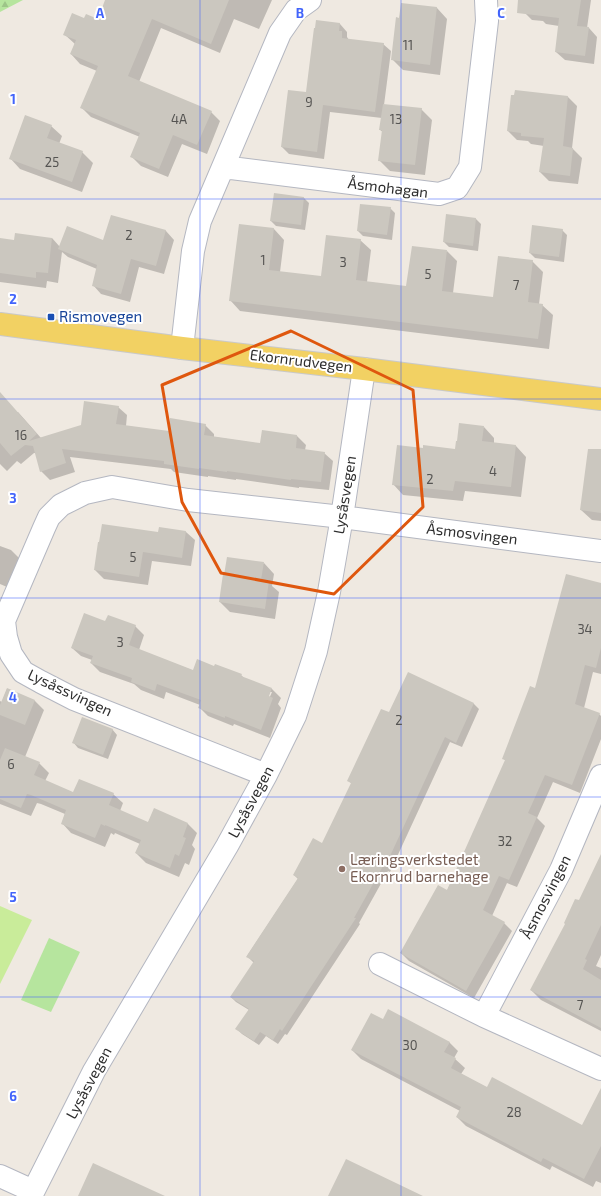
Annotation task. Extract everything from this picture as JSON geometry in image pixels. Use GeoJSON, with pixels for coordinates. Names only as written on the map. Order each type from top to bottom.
{"type":"FeatureCollection","features":[{"type":"Feature","properties":{"kind":"main road","name":"Ekornrudvegen"},"geometry":{"type":"LineString","coordinates":[[0,324],[182,348],[601,399]]}},
{"type":"Feature","properties":{"kind":"street"},"geometry":{"type":"LineString","coordinates":[[182,348],[193,251],[200,221],[280,33],[296,10],[310,0]]}},
{"type":"Feature","properties":{"kind":"street","name":"Åsmohagan"},"geometry":{"type":"LineString","coordinates":[[223,168],[440,194],[457,188],[470,167],[487,21],[486,0]]}},
{"type":"Feature","properties":{"kind":"street","name":"Lysåsvegen"},"geometry":{"type":"LineString","coordinates":[[32,1194],[94,1071],[227,846],[266,775],[295,716],[316,651],[329,592],[342,517],[364,369]]}},
{"type":"Feature","properties":{"kind":"street","name":"Lysåssvingen"},"geometry":{"type":"LineString","coordinates":[[266,775],[81,702],[23,672],[11,654],[6,637],[4,621],[49,517],[61,505],[85,493],[112,487],[188,500],[342,517]]}},
{"type":"Feature","properties":{"kind":"street","name":"Åsmosvingen"},"geometry":{"type":"LineString","coordinates":[[342,517],[601,551]]}},
{"type":"Feature","properties":{"kind":"street","name":"Åsmosvingen"},"geometry":{"type":"LineString","coordinates":[[484,1016],[561,870],[601,776]]}},
{"type":"Feature","properties":{"kind":"street"},"geometry":{"type":"LineString","coordinates":[[380,964],[484,1016],[601,1069]]}},
{"type":"Feature","properties":{"kind":"street"},"geometry":{"type":"LineString","coordinates":[[0,1176],[32,1194]]}},
{"type":"Feature","properties":{"kind":"highlighted area"},"geometry":{"type":"Polygon","coordinates":[[[291,331],[413,390],[423,507],[334,594],[221,573],[182,502],[162,385],[291,331]]]}},
{"type":"Feature","properties":{"kind":"green space"},"geometry":{"type":"Polygon","coordinates":[[[0,0],[23,0],[0,12],[0,0]]]}},
{"type":"Feature","properties":{"kind":"green space"},"geometry":{"type":"Polygon","coordinates":[[[0,906],[32,920],[0,984],[0,906]]]}},
{"type":"Feature","properties":{"kind":"green space"},"geometry":{"type":"Polygon","coordinates":[[[49,938],[80,952],[51,1012],[21,1000],[49,938]]]}},
{"type":"Feature","properties":{"kind":"building"},"geometry":{"type":"Polygon","coordinates":[[[105,0],[229,0],[211,44],[152,19],[128,76],[212,111],[197,145],[173,135],[159,169],[130,157],[140,133],[80,108],[98,66],[70,54],[76,40],[63,35],[72,13],[84,18],[86,14],[98,19],[105,0]]]}},
{"type":"Feature","properties":{"kind":"building"},"geometry":{"type":"Polygon","coordinates":[[[518,0],[581,0],[577,26],[589,27],[585,56],[555,52],[559,18],[517,13],[518,0]]]}},
{"type":"Feature","properties":{"kind":"building"},"geometry":{"type":"Polygon","coordinates":[[[401,3],[437,7],[430,65],[391,60],[396,17],[399,18],[401,3]]]}},
{"type":"Feature","properties":{"kind":"building"},"geometry":{"type":"Polygon","coordinates":[[[316,20],[340,23],[339,31],[342,31],[342,38],[384,43],[375,112],[323,105],[317,152],[281,147],[288,90],[306,92],[316,20]]]}},
{"type":"Feature","properties":{"kind":"building"},"geometry":{"type":"Polygon","coordinates":[[[515,90],[568,96],[563,146],[573,148],[570,176],[539,172],[544,138],[521,136],[521,133],[507,131],[511,95],[514,95],[515,90]]]}},
{"type":"Feature","properties":{"kind":"building"},"geometry":{"type":"Polygon","coordinates":[[[383,104],[422,108],[415,165],[378,161],[382,130],[379,130],[383,104]]]}},
{"type":"Feature","properties":{"kind":"building"},"geometry":{"type":"Polygon","coordinates":[[[25,115],[52,125],[47,138],[83,151],[72,182],[9,159],[25,115]]]}},
{"type":"Feature","properties":{"kind":"building"},"geometry":{"type":"Polygon","coordinates":[[[274,193],[304,197],[301,225],[270,221],[274,193]]]}},
{"type":"Feature","properties":{"kind":"building"},"geometry":{"type":"Polygon","coordinates":[[[360,204],[391,207],[387,235],[357,231],[360,204]]]}},
{"type":"Feature","properties":{"kind":"building"},"geometry":{"type":"Polygon","coordinates":[[[446,214],[476,218],[473,246],[443,242],[446,214]]]}},
{"type":"Feature","properties":{"kind":"building"},"geometry":{"type":"Polygon","coordinates":[[[111,215],[166,230],[156,266],[131,259],[121,294],[92,286],[97,265],[58,249],[67,226],[103,240],[111,215]]]}},
{"type":"Feature","properties":{"kind":"building"},"geometry":{"type":"Polygon","coordinates":[[[239,224],[274,228],[269,270],[321,276],[326,235],[361,239],[356,280],[406,286],[412,246],[447,250],[442,291],[493,297],[498,256],[533,260],[528,302],[543,304],[538,339],[229,301],[239,224]]]}},
{"type":"Feature","properties":{"kind":"building"},"geometry":{"type":"Polygon","coordinates":[[[532,225],[563,229],[559,257],[529,253],[532,225]]]}},
{"type":"Feature","properties":{"kind":"building"},"geometry":{"type":"Polygon","coordinates":[[[15,233],[52,238],[48,273],[36,272],[36,278],[0,273],[0,238],[14,240],[15,233]]]}},
{"type":"Feature","properties":{"kind":"building"},"geometry":{"type":"Polygon","coordinates":[[[0,392],[37,434],[29,441],[81,425],[84,401],[119,406],[116,424],[169,431],[170,418],[206,424],[204,435],[260,443],[262,430],[297,435],[296,448],[325,452],[321,482],[199,469],[164,464],[164,461],[62,449],[66,463],[40,472],[33,446],[25,445],[11,456],[0,443],[0,392]]]}},
{"type":"Feature","properties":{"kind":"building"},"geometry":{"type":"Polygon","coordinates":[[[459,423],[484,426],[482,441],[516,445],[511,487],[455,481],[453,491],[392,485],[397,445],[423,448],[423,445],[455,449],[459,423]]]}},
{"type":"Feature","properties":{"kind":"building"},"geometry":{"type":"Polygon","coordinates":[[[588,449],[601,449],[601,513],[580,510],[588,449]]]}},
{"type":"Feature","properties":{"kind":"building"},"geometry":{"type":"Polygon","coordinates":[[[102,524],[158,532],[159,527],[186,531],[182,558],[143,552],[139,577],[94,570],[102,524]]]}},
{"type":"Feature","properties":{"kind":"building"},"geometry":{"type":"Polygon","coordinates":[[[227,557],[264,562],[261,580],[269,581],[265,609],[219,602],[227,557]]]}},
{"type":"Feature","properties":{"kind":"building"},"geometry":{"type":"Polygon","coordinates":[[[566,574],[601,583],[601,648],[596,668],[585,665],[575,704],[600,713],[572,785],[545,775],[528,813],[537,817],[509,880],[499,876],[483,910],[505,922],[466,991],[400,953],[438,885],[447,890],[505,760],[502,759],[530,686],[535,688],[566,574]]]}},
{"type":"Feature","properties":{"kind":"building"},"geometry":{"type":"Polygon","coordinates":[[[84,613],[105,621],[108,615],[136,625],[129,645],[193,670],[197,659],[214,666],[215,664],[242,674],[241,676],[272,688],[269,696],[273,698],[261,730],[225,716],[225,718],[198,708],[201,700],[157,684],[155,691],[131,682],[132,678],[90,663],[93,656],[71,648],[84,613]]]}},
{"type":"Feature","properties":{"kind":"building"},"geometry":{"type":"Polygon","coordinates":[[[408,672],[474,703],[456,743],[445,737],[385,867],[383,866],[354,918],[356,918],[282,1031],[280,1029],[273,1040],[260,1032],[254,1041],[235,1029],[249,1009],[230,997],[254,961],[246,957],[298,878],[293,875],[313,838],[322,843],[351,783],[347,781],[381,709],[389,712],[408,672]]]}},
{"type":"Feature","properties":{"kind":"building"},"geometry":{"type":"Polygon","coordinates":[[[7,688],[35,700],[25,725],[0,715],[0,705],[7,688]]]}},
{"type":"Feature","properties":{"kind":"building"},"geometry":{"type":"Polygon","coordinates":[[[82,717],[113,729],[103,755],[72,743],[82,717]]]}},
{"type":"Feature","properties":{"kind":"building"},"geometry":{"type":"Polygon","coordinates":[[[5,748],[40,762],[34,775],[73,792],[79,779],[114,793],[109,805],[148,822],[154,808],[188,823],[183,837],[186,838],[179,856],[175,854],[170,868],[135,853],[141,840],[105,825],[101,824],[95,838],[61,824],[66,810],[31,795],[27,794],[21,808],[0,799],[0,760],[5,748]]]}},
{"type":"Feature","properties":{"kind":"building"},"geometry":{"type":"Polygon","coordinates":[[[601,854],[601,925],[585,959],[587,960],[583,969],[601,980],[601,1028],[530,990],[565,924],[564,923],[575,899],[579,900],[601,854]]]}},
{"type":"Feature","properties":{"kind":"building"},"geometry":{"type":"Polygon","coordinates":[[[388,1009],[450,1042],[444,1052],[456,1058],[451,1068],[487,1087],[492,1077],[582,1125],[601,1088],[601,1146],[584,1179],[543,1158],[541,1162],[456,1117],[461,1107],[351,1050],[371,1013],[383,1019],[388,1009]]]}},
{"type":"Feature","properties":{"kind":"building"},"geometry":{"type":"Polygon","coordinates":[[[346,1159],[423,1196],[328,1196],[346,1159]]]}},
{"type":"Feature","properties":{"kind":"building"},"geometry":{"type":"Polygon","coordinates":[[[93,1163],[130,1180],[165,1196],[78,1196],[93,1163]]]}},
{"type":"Feature","properties":{"kind":"place","name":"Rismovegen"},"geometry":{"type":"Point","coordinates":[51,317]}},
{"type":"Feature","properties":{"kind":"place","name":"Læringsverkstedet Ekornrud barnehage"},"geometry":{"type":"Point","coordinates":[342,869]}}]}
